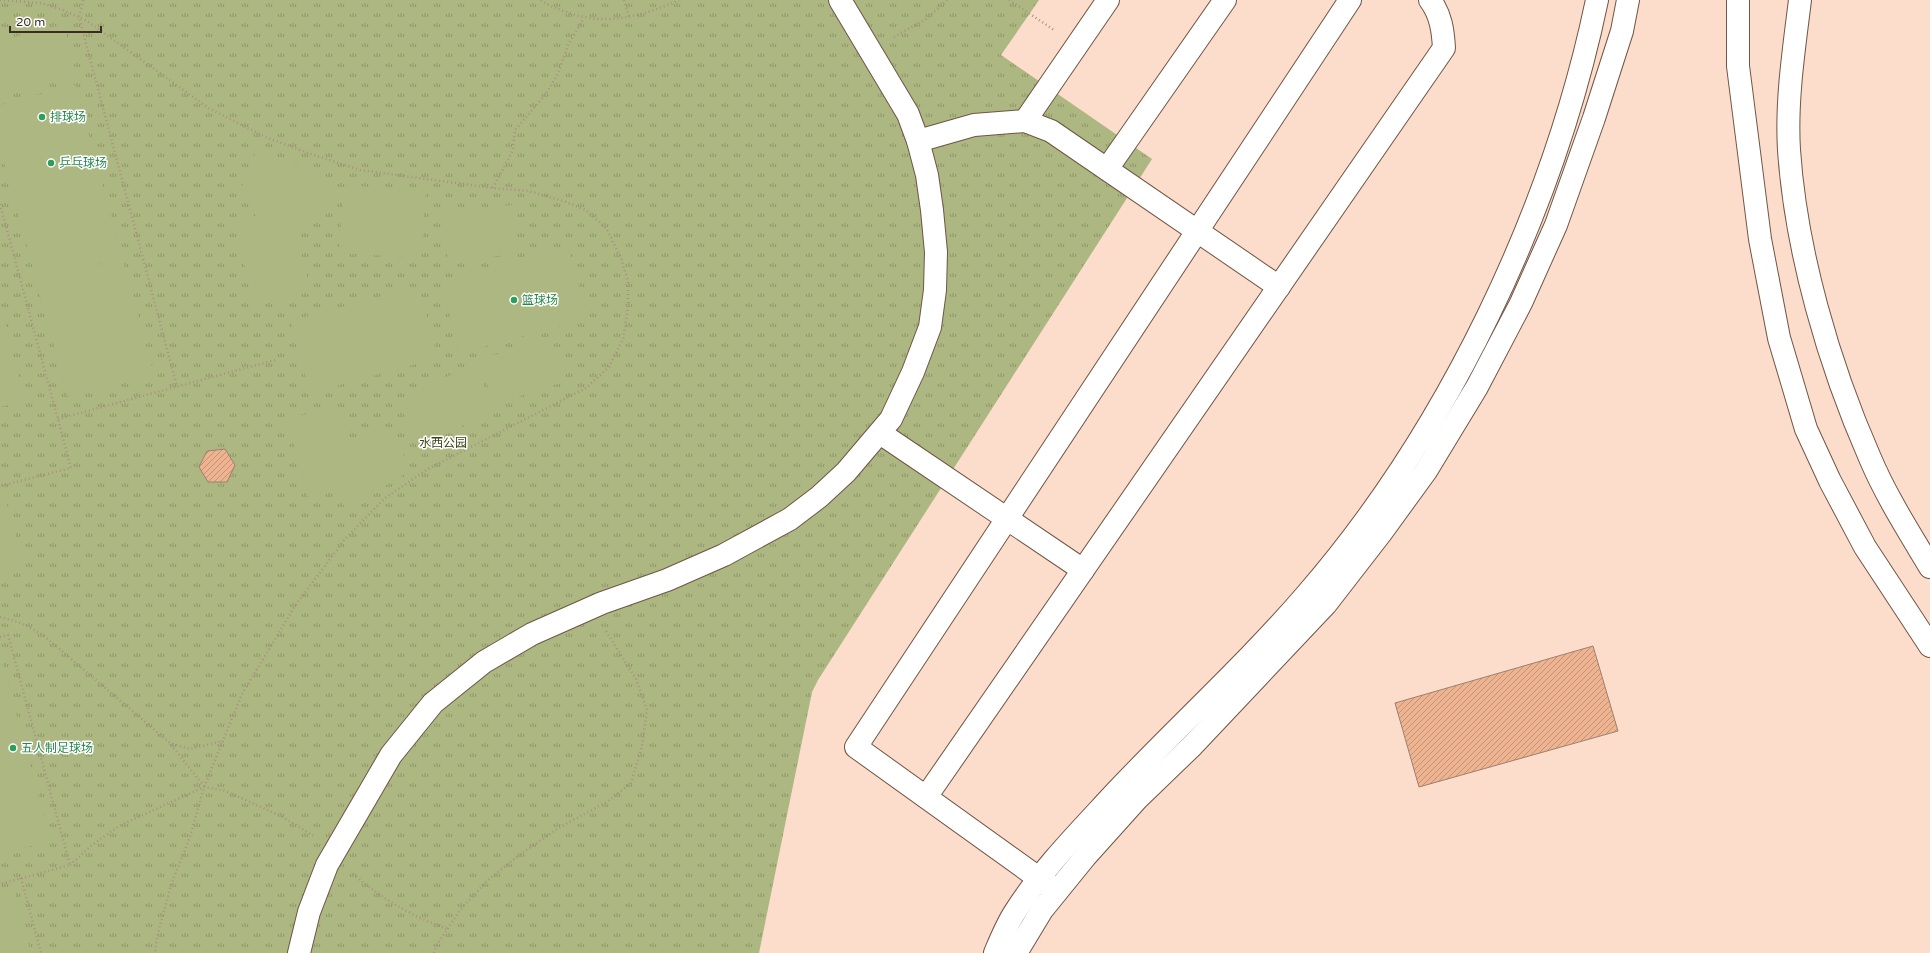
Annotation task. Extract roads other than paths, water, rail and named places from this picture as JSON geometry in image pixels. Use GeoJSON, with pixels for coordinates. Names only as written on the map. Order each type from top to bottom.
{"type":"FeatureCollection","features":[{"type":"Feature","properties":{"kind":"main road"},"geometry":{"type":"LineString","coordinates":[[299,953],[309,912],[333,854],[391,755],[433,704],[484,662],[532,634],[590,608],[667,580],[710,561],[790,519],[819,497],[846,472],[891,419],[913,372],[930,326],[935,290],[936,252],[927,175],[918,141],[908,114],[840,0]]}},
{"type":"Feature","properties":{"kind":"main road"},"geometry":{"type":"LineString","coordinates":[[1025,121],[1108,0]]}},
{"type":"Feature","properties":{"kind":"main road"},"geometry":{"type":"LineString","coordinates":[[1107,169],[1225,0]]}},
{"type":"Feature","properties":{"kind":"main road"},"geometry":{"type":"LineString","coordinates":[[1048,885],[856,747],[1350,0]]}},
{"type":"Feature","properties":{"kind":"main road"},"geometry":{"type":"LineString","coordinates":[[926,797],[1444,48],[1444,30],[1430,0]]}},
{"type":"Feature","properties":{"kind":"main road"},"geometry":{"type":"LineString","coordinates":[[1016,953],[1042,910],[1048,885],[1071,840],[1307,594],[1364,522],[1400,472],[1470,350],[1519,250],[1559,140],[1588,41],[1597,0]]}},
{"type":"Feature","properties":{"kind":"main road"},"geometry":{"type":"LineString","coordinates":[[995,953],[1015,912],[1085,857],[1138,798],[1192,746],[1326,604],[1381,533],[1426,471],[1477,387],[1510,324],[1556,225],[1620,38],[1628,0]]}},
{"type":"Feature","properties":{"kind":"main road"},"geometry":{"type":"LineString","coordinates":[[1738,0],[1739,74],[1760,239],[1779,338],[1806,429],[1830,481],[1865,547],[1930,646]]}},
{"type":"Feature","properties":{"kind":"main road"},"geometry":{"type":"LineString","coordinates":[[1800,0],[1789,104],[1789,149],[1792,189],[1816,306],[1841,385],[1870,459],[1901,519],[1930,566]]}},
{"type":"Feature","properties":{"kind":"main road"},"geometry":{"type":"LineString","coordinates":[[918,141],[974,126],[1025,121],[1051,131],[1279,287]]}},
{"type":"Feature","properties":{"kind":"main road"},"geometry":{"type":"LineString","coordinates":[[880,433],[1083,570]]}},
{"type":"Feature","properties":{"kind":"place","name":"排球场"},"geometry":{"type":"Point","coordinates":[42,117]}},
{"type":"Feature","properties":{"kind":"place","name":"乒乓球场"},"geometry":{"type":"Point","coordinates":[51,163]}},
{"type":"Feature","properties":{"kind":"place","name":"篮球场"},"geometry":{"type":"Point","coordinates":[514,300]}},
{"type":"Feature","properties":{"kind":"place","name":"五人制足球场"},"geometry":{"type":"Point","coordinates":[13,748]}},
{"type":"Feature","properties":{"kind":"park label","name":"水西公园"},"geometry":{"type":"Point","coordinates":[443,443]}}]}
